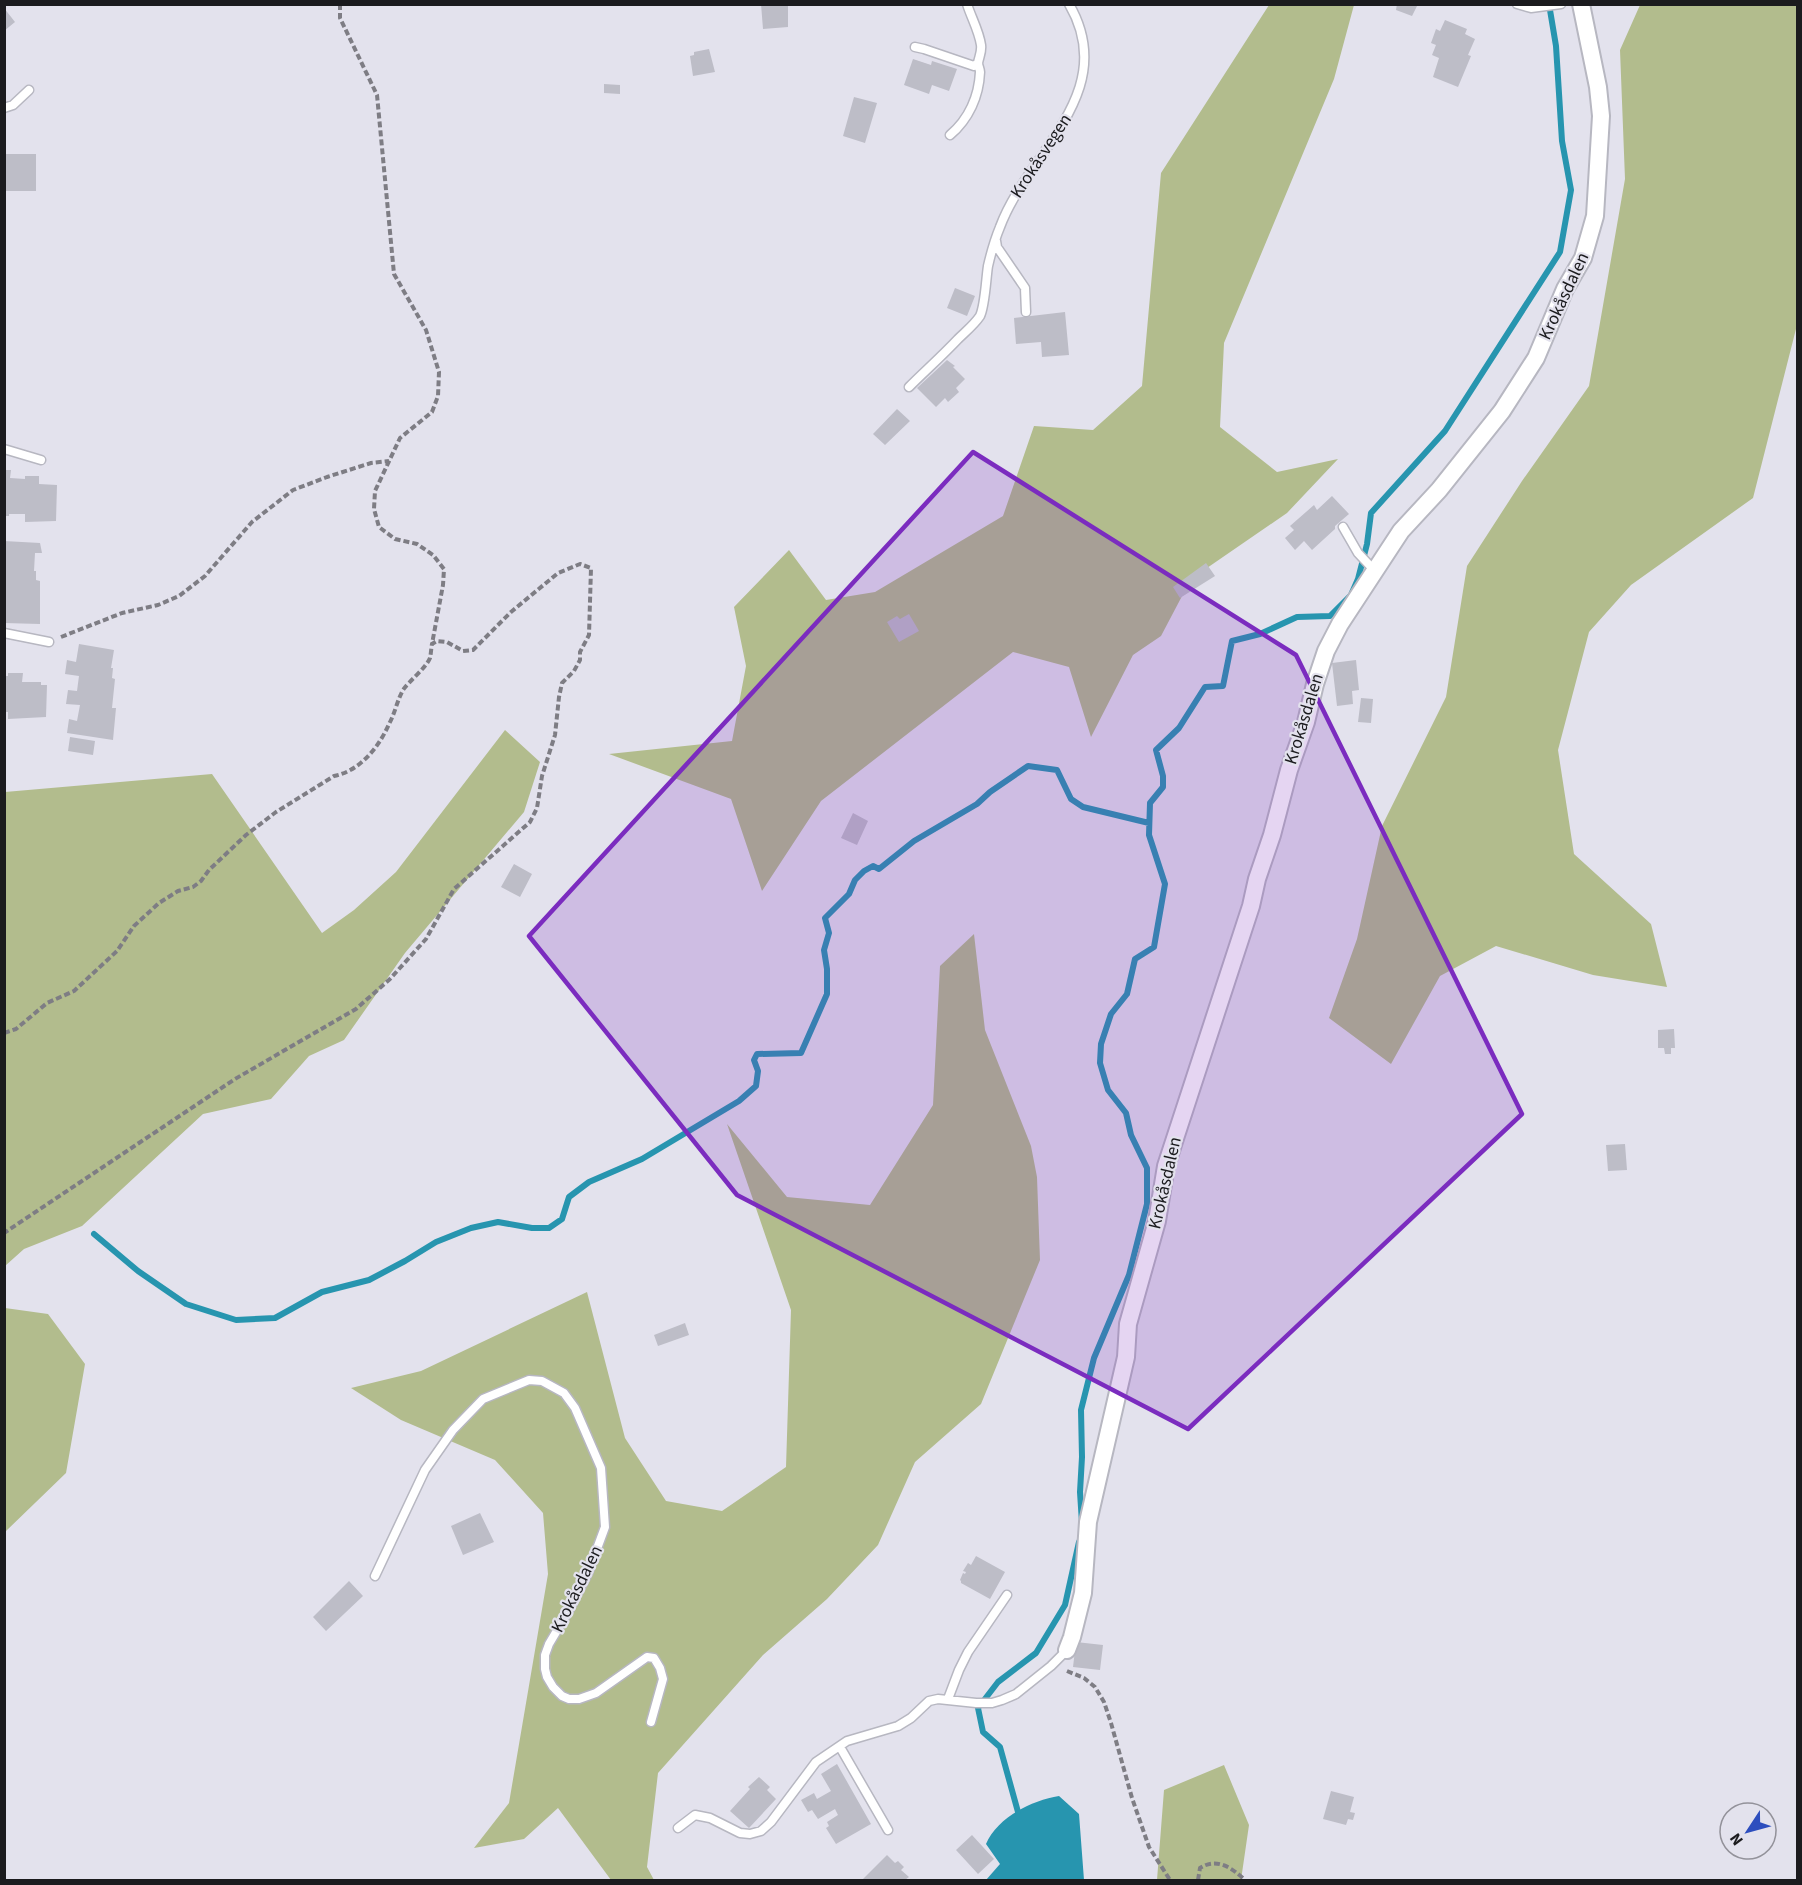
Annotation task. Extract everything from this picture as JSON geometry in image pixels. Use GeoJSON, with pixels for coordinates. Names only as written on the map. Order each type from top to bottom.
{"type":"FeatureCollection","features":[{"type":"Feature","properties":{"kind":"street","name":"Krokåsdalen"},"geometry":{"type":"LineString","coordinates":[[1061,1656],[1072,1638],[1083,1593],[1088,1522],[1126,1357],[1128,1324],[1157,1221],[1166,1166],[1251,906],[1289,770],[1312,704],[1320,665],[1340,624],[1401,531],[1439,490],[1502,411],[1536,358],[1565,289],[1588,245],[1594,216],[1600,116],[1598,87],[1581,4]]}},
{"type":"Feature","properties":{"kind":"lane"},"geometry":{"type":"LineString","coordinates":[[950,135],[959,127],[974,104],[980,71],[978,63],[981,56],[981,45],[967,4]]}},
{"type":"Feature","properties":{"kind":"lane","name":"Krokåsvegen"},"geometry":{"type":"LineString","coordinates":[[909,387],[981,315],[988,266],[1004,215],[1056,138],[1074,103],[1082,75],[1084,55],[1080,27],[1069,4]]}},
{"type":"Feature","properties":{"kind":"lane"},"geometry":{"type":"LineString","coordinates":[[1519,5],[1531,8],[1561,4]]}},
{"type":"Feature","properties":{"kind":"lane"},"geometry":{"type":"LineString","coordinates":[[915,47],[974,66],[978,63]]}},
{"type":"Feature","properties":{"kind":"lane"},"geometry":{"type":"LineString","coordinates":[[4,108],[13,105],[29,90]]}},
{"type":"Feature","properties":{"kind":"lane"},"geometry":{"type":"LineString","coordinates":[[996,238],[997,247],[1024,288],[1026,312]]}},
{"type":"Feature","properties":{"kind":"lane"},"geometry":{"type":"LineString","coordinates":[[4,449],[41,460]]}},
{"type":"Feature","properties":{"kind":"lane"},"geometry":{"type":"LineString","coordinates":[[1343,527],[1358,553],[1374,570]]}},
{"type":"Feature","properties":{"kind":"lane"},"geometry":{"type":"LineString","coordinates":[[4,633],[49,642]]}},
{"type":"Feature","properties":{"kind":"lane","name":"Krokåsdalen"},"geometry":{"type":"LineString","coordinates":[[375,1576],[425,1470],[453,1430],[483,1399],[530,1380],[543,1381],[564,1393],[575,1408],[601,1468],[605,1527],[588,1573],[545,1655],[547,1677],[562,1696],[568,1699],[579,1699],[596,1693],[647,1657],[654,1658],[663,1679],[651,1722]]}},
{"type":"Feature","properties":{"kind":"lane"},"geometry":{"type":"LineString","coordinates":[[948,1699],[968,1652],[1007,1595]]}},
{"type":"Feature","properties":{"kind":"lane"},"geometry":{"type":"LineString","coordinates":[[678,1828],[695,1815],[710,1818],[740,1833],[750,1834],[761,1831],[771,1822],[816,1762],[847,1741],[898,1726],[911,1718],[929,1701],[948,1699],[992,1703],[1002,1700],[1016,1694],[1061,1656]]}},
{"type":"Feature","properties":{"kind":"lane"},"geometry":{"type":"LineString","coordinates":[[840,1747],[888,1830]]}},
{"type":"Feature","properties":{"kind":"path"},"geometry":{"type":"LineString","coordinates":[[4,1033],[16,1029],[47,1004],[74,991],[117,951],[134,926],[159,903],[178,891],[193,887],[201,881],[209,870],[246,835],[276,812],[334,776],[353,769],[377,746],[390,723],[402,692],[428,661],[444,569],[433,555],[417,544],[395,539],[379,527],[374,509],[375,491],[400,438],[432,412],[438,396],[439,372],[426,330],[394,274],[377,94],[340,18],[339,4]]}},
{"type":"Feature","properties":{"kind":"path"},"geometry":{"type":"LineString","coordinates":[[49,642],[122,613],[158,605],[178,596],[205,576],[252,522],[293,490],[360,467],[389,461]]}},
{"type":"Feature","properties":{"kind":"path"},"geometry":{"type":"LineString","coordinates":[[4,1233],[235,1079],[356,1009],[390,979],[426,939],[454,889],[530,822],[537,808],[542,776],[555,735],[562,683],[574,671],[589,635],[591,568],[580,564],[558,573],[512,612],[473,650],[463,651],[447,642],[437,641],[432,644]]}},
{"type":"Feature","properties":{"kind":"path"},"geometry":{"type":"LineString","coordinates":[[1061,1656],[1068,1672],[1084,1678],[1095,1687],[1104,1702],[1149,1847],[1170,1881]]}},
{"type":"Feature","properties":{"kind":"path"},"geometry":{"type":"LineString","coordinates":[[1198,1881],[1200,1868],[1216,1863],[1227,1866],[1245,1881]]}},
{"type":"Feature","properties":{"kind":"highlighted area"},"geometry":{"type":"Polygon","coordinates":[[[973,452],[1296,655],[1522,1114],[1188,1429],[737,1195],[529,936],[973,452]]]}},
{"type":"Feature","properties":{"kind":"green space"},"geometry":{"type":"Polygon","coordinates":[[[1269,5],[1354,5],[1334,79],[1224,343],[1220,427],[1277,472],[1338,459],[1287,513],[1191,579],[1161,636],[1133,655],[1091,737],[1069,667],[1013,652],[821,801],[762,891],[731,799],[609,754],[732,741],[746,666],[734,607],[789,550],[826,600],[875,592],[1003,516],[1034,426],[1093,430],[1142,386],[1161,173],[1269,5]]]}},
{"type":"Feature","properties":{"kind":"green space"},"geometry":{"type":"Polygon","coordinates":[[[1640,5],[1798,5],[1797,325],[1753,498],[1631,585],[1589,632],[1558,750],[1574,854],[1651,924],[1667,987],[1593,975],[1496,946],[1440,976],[1391,1064],[1329,1018],[1357,939],[1382,826],[1446,697],[1467,566],[1522,481],[1589,386],[1625,179],[1620,50],[1640,5]]]}},
{"type":"Feature","properties":{"kind":"green space"},"geometry":{"type":"Polygon","coordinates":[[[505,730],[540,762],[524,812],[405,953],[344,1040],[309,1056],[271,1099],[203,1114],[82,1226],[24,1249],[5,1266],[5,792],[212,774],[322,933],[354,910],[396,872],[505,730]]]}},
{"type":"Feature","properties":{"kind":"green space"},"geometry":{"type":"Polygon","coordinates":[[[974,934],[985,1030],[1031,1146],[1037,1177],[1040,1260],[981,1404],[915,1462],[878,1545],[827,1599],[763,1655],[658,1773],[647,1867],[654,1880],[611,1880],[558,1808],[524,1839],[474,1848],[509,1803],[548,1574],[543,1513],[495,1460],[401,1420],[351,1388],[421,1371],[587,1292],[625,1438],[666,1501],[722,1511],[786,1467],[791,1310],[727,1124],[787,1197],[870,1205],[933,1105],[940,966],[974,934]]]}},
{"type":"Feature","properties":{"kind":"green space"},"geometry":{"type":"Polygon","coordinates":[[[5,1308],[48,1314],[85,1364],[66,1473],[5,1532],[5,1308]]]}},
{"type":"Feature","properties":{"kind":"green space"},"geometry":{"type":"Polygon","coordinates":[[[1224,1765],[1249,1825],[1241,1880],[1157,1880],[1164,1790],[1224,1765]]]}},
{"type":"Feature","properties":{"kind":"water"},"geometry":{"type":"Polygon","coordinates":[[[1059,1796],[1079,1814],[1084,1880],[986,1880],[1000,1864],[986,1844],[998,1826],[1027,1806],[1059,1796]]]}},
{"type":"Feature","properties":{"kind":"building"},"geometry":{"type":"Polygon","coordinates":[[[761,4],[788,4],[788,27],[763,29],[761,4]]]}},
{"type":"Feature","properties":{"kind":"building"},"geometry":{"type":"Polygon","coordinates":[[[1397,4],[1418,4],[1412,16],[1396,10],[1397,4]]]}},
{"type":"Feature","properties":{"kind":"building"},"geometry":{"type":"Polygon","coordinates":[[[4,8],[15,22],[4,31],[4,8]]]}},
{"type":"Feature","properties":{"kind":"building"},"geometry":{"type":"Polygon","coordinates":[[[1445,20],[1467,29],[1465,34],[1475,39],[1468,55],[1471,56],[1458,87],[1433,77],[1439,58],[1432,55],[1436,45],[1431,43],[1436,29],[1440,31],[1445,20]]]}},
{"type":"Feature","properties":{"kind":"building"},"geometry":{"type":"Polygon","coordinates":[[[709,49],[715,72],[693,76],[690,56],[694,55],[694,52],[709,49]]]}},
{"type":"Feature","properties":{"kind":"building"},"geometry":{"type":"Polygon","coordinates":[[[913,59],[931,65],[932,61],[957,69],[949,91],[932,85],[929,94],[904,85],[913,59]]]}},
{"type":"Feature","properties":{"kind":"building"},"geometry":{"type":"Polygon","coordinates":[[[604,84],[620,85],[620,94],[604,93],[604,84]]]}},
{"type":"Feature","properties":{"kind":"building"},"geometry":{"type":"Polygon","coordinates":[[[854,97],[877,103],[865,143],[843,136],[854,97]]]}},
{"type":"Feature","properties":{"kind":"building"},"geometry":{"type":"Polygon","coordinates":[[[4,154],[36,154],[36,191],[4,191],[4,154]]]}},
{"type":"Feature","properties":{"kind":"building"},"geometry":{"type":"Polygon","coordinates":[[[955,288],[975,296],[967,316],[947,308],[955,288]]]}},
{"type":"Feature","properties":{"kind":"building"},"geometry":{"type":"Polygon","coordinates":[[[1065,312],[1069,355],[1042,357],[1041,342],[1016,344],[1014,318],[1065,312]]]}},
{"type":"Feature","properties":{"kind":"building"},"geometry":{"type":"Polygon","coordinates":[[[947,360],[965,379],[956,388],[959,392],[948,402],[945,398],[936,407],[917,388],[947,360]]]}},
{"type":"Feature","properties":{"kind":"building"},"geometry":{"type":"Polygon","coordinates":[[[897,409],[910,421],[885,445],[873,434],[897,409]]]}},
{"type":"Feature","properties":{"kind":"building"},"geometry":{"type":"Polygon","coordinates":[[[4,470],[11,470],[10,478],[25,479],[25,476],[39,476],[39,484],[57,485],[56,521],[25,522],[25,514],[4,516],[4,470]]]}},
{"type":"Feature","properties":{"kind":"building"},"geometry":{"type":"Polygon","coordinates":[[[1332,496],[1349,514],[1312,550],[1304,541],[1295,550],[1285,538],[1294,530],[1290,526],[1314,505],[1317,510],[1332,496]]]}},
{"type":"Feature","properties":{"kind":"building"},"geometry":{"type":"Polygon","coordinates":[[[4,541],[40,543],[42,553],[35,553],[34,571],[36,571],[36,580],[40,581],[40,624],[4,623],[4,541]]]}},
{"type":"Feature","properties":{"kind":"building"},"geometry":{"type":"Polygon","coordinates":[[[1206,563],[1215,576],[1180,598],[1173,587],[1206,563]]]}},
{"type":"Feature","properties":{"kind":"building"},"geometry":{"type":"Polygon","coordinates":[[[909,614],[919,631],[899,642],[887,622],[897,616],[900,619],[909,614]]]}},
{"type":"Feature","properties":{"kind":"building"},"geometry":{"type":"Polygon","coordinates":[[[79,644],[114,650],[111,668],[113,668],[112,678],[115,679],[112,708],[116,708],[113,740],[67,733],[69,719],[77,721],[80,705],[66,704],[68,690],[77,691],[79,676],[65,674],[67,660],[76,662],[79,644]]]}},
{"type":"Feature","properties":{"kind":"building"},"geometry":{"type":"Polygon","coordinates":[[[1356,660],[1359,690],[1352,691],[1353,704],[1337,706],[1332,663],[1356,660]]]}},
{"type":"Feature","properties":{"kind":"building"},"geometry":{"type":"Polygon","coordinates":[[[8,673],[23,673],[22,682],[41,682],[41,685],[47,685],[46,717],[8,719],[8,712],[4,712],[4,676],[8,676],[8,673]]]}},
{"type":"Feature","properties":{"kind":"building"},"geometry":{"type":"Polygon","coordinates":[[[1361,698],[1373,699],[1371,723],[1358,722],[1361,698]]]}},
{"type":"Feature","properties":{"kind":"building"},"geometry":{"type":"Polygon","coordinates":[[[70,737],[95,741],[93,755],[68,751],[70,737]]]}},
{"type":"Feature","properties":{"kind":"building"},"geometry":{"type":"Polygon","coordinates":[[[853,813],[868,821],[857,845],[841,838],[853,813]]]}},
{"type":"Feature","properties":{"kind":"building"},"geometry":{"type":"Polygon","coordinates":[[[514,864],[532,874],[520,897],[501,887],[514,864]]]}},
{"type":"Feature","properties":{"kind":"building"},"geometry":{"type":"Polygon","coordinates":[[[1674,1029],[1675,1048],[1671,1048],[1671,1054],[1665,1054],[1664,1048],[1658,1048],[1658,1030],[1674,1029]]]}},
{"type":"Feature","properties":{"kind":"building"},"geometry":{"type":"Polygon","coordinates":[[[1625,1144],[1627,1170],[1608,1171],[1606,1145],[1625,1144]]]}},
{"type":"Feature","properties":{"kind":"building"},"geometry":{"type":"Polygon","coordinates":[[[685,1323],[689,1335],[658,1346],[654,1335],[685,1323]]]}},
{"type":"Feature","properties":{"kind":"building"},"geometry":{"type":"Polygon","coordinates":[[[480,1513],[494,1542],[463,1555],[451,1526],[480,1513]]]}},
{"type":"Feature","properties":{"kind":"building"},"geometry":{"type":"Polygon","coordinates":[[[976,1556],[1005,1572],[990,1599],[961,1583],[960,1580],[966,1572],[963,1571],[968,1563],[971,1565],[976,1556]]]}},
{"type":"Feature","properties":{"kind":"building"},"geometry":{"type":"Polygon","coordinates":[[[349,1581],[363,1596],[326,1631],[313,1617],[349,1581]]]}},
{"type":"Feature","properties":{"kind":"building"},"geometry":{"type":"Polygon","coordinates":[[[1076,1642],[1103,1645],[1100,1670],[1073,1667],[1076,1642]]]}},
{"type":"Feature","properties":{"kind":"building"},"geometry":{"type":"Polygon","coordinates":[[[837,1764],[871,1824],[836,1844],[826,1828],[829,1826],[827,1822],[838,1815],[835,1809],[818,1819],[812,1810],[808,1812],[801,1800],[814,1793],[817,1799],[831,1791],[821,1774],[837,1764]]]}},
{"type":"Feature","properties":{"kind":"building"},"geometry":{"type":"Polygon","coordinates":[[[759,1777],[770,1787],[767,1790],[776,1799],[749,1828],[730,1811],[750,1789],[748,1787],[759,1777]]]}},
{"type":"Feature","properties":{"kind":"building"},"geometry":{"type":"Polygon","coordinates":[[[1331,1791],[1354,1797],[1350,1812],[1355,1813],[1353,1820],[1348,1819],[1346,1825],[1323,1819],[1331,1791]]]}},
{"type":"Feature","properties":{"kind":"building"},"geometry":{"type":"Polygon","coordinates":[[[972,1835],[994,1859],[978,1874],[956,1850],[972,1835]]]}},
{"type":"Feature","properties":{"kind":"building"},"geometry":{"type":"Polygon","coordinates":[[[887,1855],[895,1863],[898,1861],[904,1867],[901,1870],[909,1877],[905,1880],[862,1880],[887,1855]]]}},
{"type":"Feature","properties":{"kind":"waterway"},"geometry":{"type":"LineString","coordinates":[[1082,1523],[1081,1410],[1094,1358],[1129,1275],[1147,1204],[1147,1168],[1131,1135],[1126,1113],[1108,1090],[1100,1063],[1101,1044],[1111,1014],[1127,994],[1135,959],[1154,947],[1165,884],[1149,835],[1150,803],[1163,787],[1163,776],[1156,750],[1179,728],[1205,687],[1223,686],[1232,641],[1260,634],[1297,617],[1330,616],[1351,595],[1358,579],[1367,544],[1371,513],[1445,431],[1560,252],[1571,190],[1562,141],[1556,46],[1549,4]]}},
{"type":"Feature","properties":{"kind":"waterway"},"geometry":{"type":"LineString","coordinates":[[94,1234],[138,1271],[186,1304],[236,1320],[275,1318],[322,1292],[369,1280],[436,1242],[471,1228],[498,1222],[532,1228],[549,1228],[562,1219],[569,1197],[589,1182],[642,1159],[739,1101],[756,1086],[758,1071],[754,1060],[757,1054],[801,1053],[827,994],[824,950],[829,933],[825,918],[849,894],[855,880],[864,871],[873,866],[879,869],[914,841],[977,804],[990,792],[1028,766],[1057,770],[1071,799],[1083,807],[1149,823]]}},
{"type":"Feature","properties":{"kind":"waterway"},"geometry":{"type":"LineString","coordinates":[[1018,1812],[1000,1747],[983,1732],[978,1708],[998,1682],[1036,1653],[1065,1605],[1079,1542]]}}]}
